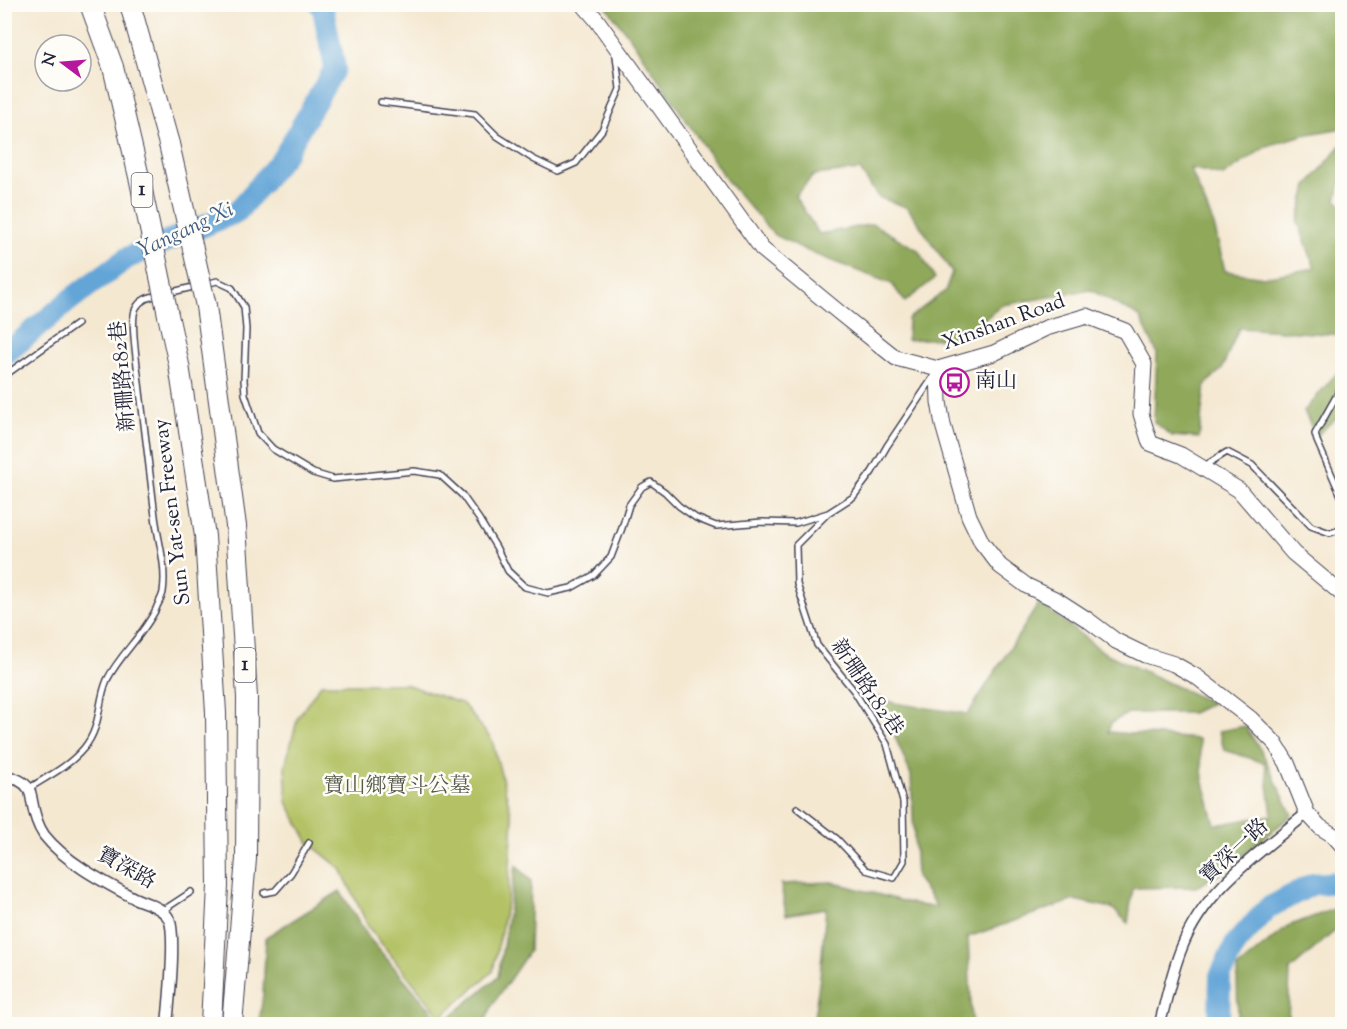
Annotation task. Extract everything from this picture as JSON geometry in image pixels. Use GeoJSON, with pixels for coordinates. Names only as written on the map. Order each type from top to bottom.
{"type":"FeatureCollection","features":[{"type":"Feature","properties":{"kind":"highway","name":"Sun Yat-sen Freeway"},"geometry":{"type":"LineString","coordinates":[[90,4],[113,67],[141,181],[179,365],[205,536],[214,689],[218,886],[211,1024]]}},
{"type":"Feature","properties":{"kind":"highway","name":"1"},"geometry":{"type":"LineString","coordinates":[[130,4],[169,144],[206,306],[236,526],[247,697],[246,859],[232,1024]]}},
{"type":"Feature","properties":{"kind":"street","name":"Xinshan Road"},"geometry":{"type":"LineString","coordinates":[[583,4],[762,249],[896,358],[938,369],[994,353],[1046,328],[1087,316],[1125,332],[1144,364],[1141,414],[1150,443],[1181,455],[1239,490],[1293,553],[1342,594]]}},
{"type":"Feature","properties":{"kind":"street"},"geometry":{"type":"LineString","coordinates":[[938,369],[939,402],[943,425],[969,516],[982,543],[1000,566],[1027,585],[1067,607],[1116,641],[1145,655],[1174,664],[1189,673],[1251,719],[1274,742],[1287,763],[1307,813],[1320,826],[1333,834],[1342,845]]}},
{"type":"Feature","properties":{"kind":"street"},"geometry":{"type":"LineString","coordinates":[[4,775],[19,780],[29,789]]}},
{"type":"Feature","properties":{"kind":"street","name":"寶深路"},"geometry":{"type":"LineString","coordinates":[[29,789],[35,817],[42,832],[53,846],[87,870],[162,911],[169,919],[171,959],[167,1024]]}},
{"type":"Feature","properties":{"kind":"street","name":"寶深一路"},"geometry":{"type":"LineString","coordinates":[[1158,1024],[1183,945],[1199,916],[1217,891],[1307,813]]}},
{"type":"Feature","properties":{"kind":"lane"},"geometry":{"type":"LineString","coordinates":[[381,102],[475,114],[497,136],[533,159],[558,171],[576,163],[602,130],[620,89],[617,57],[583,4]]}},
{"type":"Feature","properties":{"kind":"lane","name":"新珊路182巷"},"geometry":{"type":"LineString","coordinates":[[29,789],[71,762],[85,746],[95,730],[106,682],[151,620],[162,595],[163,558],[156,523],[134,333],[135,309],[145,298],[217,281],[232,288],[244,307],[245,394],[258,433],[273,449],[312,473],[333,479],[414,471],[441,475],[462,495],[496,547],[508,571],[525,587],[548,593],[571,588],[594,575],[611,557],[628,505],[642,487],[651,482],[696,518],[716,526],[762,522],[796,523],[828,513]]}},
{"type":"Feature","properties":{"kind":"lane"},"geometry":{"type":"LineString","coordinates":[[4,376],[77,324]]}},
{"type":"Feature","properties":{"kind":"lane","name":"新珊路182巷"},"geometry":{"type":"LineString","coordinates":[[797,808],[837,838],[866,870],[894,878],[904,861],[903,802],[887,744],[854,691],[817,645],[797,585],[796,545],[828,513],[853,497],[872,472],[938,369]]}},
{"type":"Feature","properties":{"kind":"lane"},"geometry":{"type":"LineString","coordinates":[[1342,386],[1315,434],[1342,498]]}},
{"type":"Feature","properties":{"kind":"lane"},"geometry":{"type":"LineString","coordinates":[[1202,468],[1227,452],[1251,465],[1311,526],[1330,533],[1342,529]]}},
{"type":"Feature","properties":{"kind":"lane"},"geometry":{"type":"LineString","coordinates":[[264,893],[275,891],[291,873],[309,843]]}},
{"type":"Feature","properties":{"kind":"lane"},"geometry":{"type":"LineString","coordinates":[[162,911],[180,897],[191,892]]}},
{"type":"Feature","properties":{"kind":"green space"},"geometry":{"type":"Polygon","coordinates":[[[605,5],[1342,5],[1342,128],[1303,135],[1267,146],[1223,176],[1190,168],[1214,225],[1225,271],[1264,277],[1315,268],[1298,222],[1307,186],[1342,144],[1342,176],[1336,200],[1342,205],[1342,335],[1239,328],[1222,369],[1205,385],[1199,438],[1172,436],[1154,422],[1157,353],[1140,317],[1091,290],[1002,305],[963,337],[907,340],[908,319],[945,291],[952,272],[908,208],[878,197],[860,170],[814,175],[795,196],[819,234],[873,224],[918,250],[935,278],[905,302],[892,284],[814,254],[773,234],[728,182],[629,36],[605,5]]]}},
{"type":"Feature","properties":{"kind":"green space"},"geometry":{"type":"Polygon","coordinates":[[[1342,367],[1342,413],[1316,436],[1304,411],[1342,367]]]}},
{"type":"Feature","properties":{"kind":"green space"},"geometry":{"type":"Polygon","coordinates":[[[1039,603],[1105,653],[1212,703],[1192,713],[1128,713],[1111,723],[1108,732],[1199,739],[1203,779],[1215,825],[1272,815],[1265,763],[1224,750],[1219,731],[1245,726],[1262,752],[1292,815],[1220,874],[1196,887],[1133,888],[1128,923],[1112,908],[1074,900],[968,937],[972,1024],[885,1024],[866,1018],[858,1024],[813,1024],[826,908],[786,915],[781,884],[832,882],[917,905],[937,907],[916,877],[911,775],[878,696],[893,703],[968,714],[1039,603]]]}},
{"type":"Feature","properties":{"kind":"green space","name":"寶山鄉寶斗公墓"},"geometry":{"type":"Polygon","coordinates":[[[321,684],[405,684],[463,704],[492,740],[513,820],[508,896],[493,971],[441,1017],[369,928],[341,869],[309,843],[287,802],[285,766],[298,717],[321,684]]]}},
{"type":"Feature","properties":{"kind":"green space"},"geometry":{"type":"Polygon","coordinates":[[[516,865],[531,881],[529,951],[493,1004],[484,1024],[259,1024],[266,937],[340,891],[369,938],[442,1023],[498,977],[516,865]]]}},
{"type":"Feature","properties":{"kind":"green space"},"geometry":{"type":"Polygon","coordinates":[[[1342,906],[1342,919],[1338,928],[1290,970],[1288,1024],[1238,1024],[1237,968],[1288,926],[1342,906]]]}},
{"type":"Feature","properties":{"kind":"waterway","name":"Yangang Xi"},"geometry":{"type":"LineString","coordinates":[[4,355],[71,299],[127,258],[237,212],[284,156],[335,68],[320,4]]}},
{"type":"Feature","properties":{"kind":"waterway"},"geometry":{"type":"LineString","coordinates":[[1219,1024],[1220,976],[1236,943],[1268,908],[1313,884],[1342,882]]}},
{"type":"Feature","properties":{"kind":"place","name":"南山"},"geometry":{"type":"Point","coordinates":[954,382]}}]}
